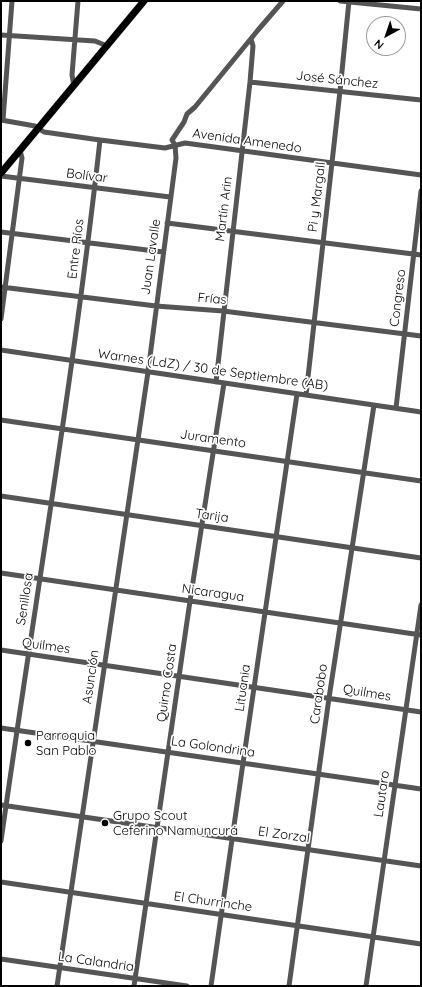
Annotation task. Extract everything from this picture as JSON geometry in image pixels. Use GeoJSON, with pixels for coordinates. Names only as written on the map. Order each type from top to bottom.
{"type":"FeatureCollection","features":[{"type":"Feature","properties":{"kind":"main road"},"geometry":{"type":"LineString","coordinates":[[1,173],[144,1]]}},
{"type":"Feature","properties":{"kind":"street"},"geometry":{"type":"LineString","coordinates":[[2,120],[12,1]]}},
{"type":"Feature","properties":{"kind":"street"},"geometry":{"type":"LineString","coordinates":[[74,86],[72,75],[78,1]]}},
{"type":"Feature","properties":{"kind":"street"},"geometry":{"type":"LineString","coordinates":[[251,38],[283,1]]}},
{"type":"Feature","properties":{"kind":"street"},"geometry":{"type":"LineString","coordinates":[[340,1],[421,9]]}},
{"type":"Feature","properties":{"kind":"street","name":"Pi y Margall"},"geometry":{"type":"LineString","coordinates":[[306,395],[349,1]]}},
{"type":"Feature","properties":{"kind":"street"},"geometry":{"type":"LineString","coordinates":[[1,35],[95,41],[106,46]]}},
{"type":"Feature","properties":{"kind":"street","name":"Martín Arin"},"geometry":{"type":"LineString","coordinates":[[216,382],[250,82],[253,46],[251,38]]}},
{"type":"Feature","properties":{"kind":"street","name":"Juan Lavalle"},"geometry":{"type":"LineString","coordinates":[[148,372],[176,158],[175,145],[172,140],[189,112],[195,107],[251,38]]}},
{"type":"Feature","properties":{"kind":"street","name":"José Sánchez"},"geometry":{"type":"LineString","coordinates":[[250,82],[421,100]]}},
{"type":"Feature","properties":{"kind":"street","name":"Avenida Amenedo"},"geometry":{"type":"LineString","coordinates":[[2,120],[35,126],[44,132],[100,140],[165,148],[184,143],[421,175]]}},
{"type":"Feature","properties":{"kind":"street","name":"Entre Ríos"},"geometry":{"type":"LineString","coordinates":[[73,361],[100,140]]}},
{"type":"Feature","properties":{"kind":"street"},"geometry":{"type":"LineString","coordinates":[[1,319],[3,287],[22,158],[20,150]]}},
{"type":"Feature","properties":{"kind":"street","name":"Bolívar"},"geometry":{"type":"LineString","coordinates":[[1,176],[170,197]]}},
{"type":"Feature","properties":{"kind":"street","name":"Congreso"},"geometry":{"type":"LineString","coordinates":[[396,408],[421,191]]}},
{"type":"Feature","properties":{"kind":"street"},"geometry":{"type":"LineString","coordinates":[[167,223],[421,255]]}},
{"type":"Feature","properties":{"kind":"street"},"geometry":{"type":"LineString","coordinates":[[1,232],[163,252]]}},
{"type":"Feature","properties":{"kind":"street","name":"Frías"},"geometry":{"type":"LineString","coordinates":[[3,287],[156,306],[223,310],[421,336]]}},
{"type":"Feature","properties":{"kind":"street","name":"Warnes (LdZ) / 30 de Septiembre (AB)"},"geometry":{"type":"LineString","coordinates":[[1,350],[421,412]]}},
{"type":"Feature","properties":{"kind":"street","name":"Senillosa"},"geometry":{"type":"LineString","coordinates":[[1,841],[4,805],[17,730],[73,361]]}},
{"type":"Feature","properties":{"kind":"street","name":"Asunción"},"geometry":{"type":"LineString","coordinates":[[57,986],[148,372]]}},
{"type":"Feature","properties":{"kind":"street","name":"Quirno Costa"},"geometry":{"type":"LineString","coordinates":[[134,986],[190,601],[224,383]]}},
{"type":"Feature","properties":{"kind":"street","name":"Lituania"},"geometry":{"type":"LineString","coordinates":[[211,986],[242,763],[297,394]]}},
{"type":"Feature","properties":{"kind":"street","name":"Carabobo"},"geometry":{"type":"LineString","coordinates":[[289,986],[329,698],[374,405]]}},
{"type":"Feature","properties":{"kind":"street","name":"Juramento"},"geometry":{"type":"LineString","coordinates":[[1,420],[421,481]]}},
{"type":"Feature","properties":{"kind":"street","name":"Tarija"},"geometry":{"type":"LineString","coordinates":[[1,496],[421,558]]}},
{"type":"Feature","properties":{"kind":"street","name":"Nicaragua"},"geometry":{"type":"LineString","coordinates":[[1,573],[419,635]]}},
{"type":"Feature","properties":{"kind":"street","name":"Lautaro"},"geometry":{"type":"LineString","coordinates":[[366,986],[405,710],[419,635],[421,605]]}},
{"type":"Feature","properties":{"kind":"street","name":"Quilmes"},"geometry":{"type":"LineString","coordinates":[[1,650],[421,712]]}},
{"type":"Feature","properties":{"kind":"street","name":"La Golondrina"},"geometry":{"type":"LineString","coordinates":[[1,728],[421,789]]}},
{"type":"Feature","properties":{"kind":"street","name":"El Zorzal"},"geometry":{"type":"LineString","coordinates":[[4,805],[421,866]]}},
{"type":"Feature","properties":{"kind":"street","name":"El Churrinche"},"geometry":{"type":"LineString","coordinates":[[1,882],[421,944]]}},
{"type":"Feature","properties":{"kind":"street","name":"La Calandria"},"geometry":{"type":"LineString","coordinates":[[1,959],[187,986]]}},
{"type":"Feature","properties":{"kind":"place","name":"Parroquia San Pablo"},"geometry":{"type":"Point","coordinates":[28,743]}},
{"type":"Feature","properties":{"kind":"place","name":"Grupo Scout Ceferino Namuncurá"},"geometry":{"type":"Point","coordinates":[105,823]}}]}
